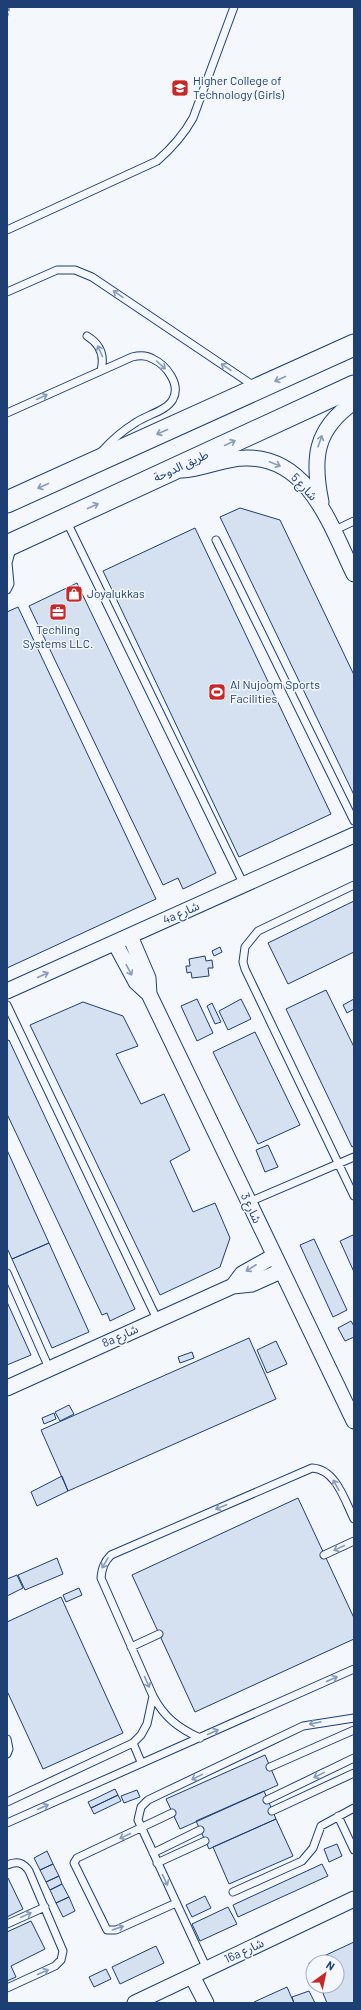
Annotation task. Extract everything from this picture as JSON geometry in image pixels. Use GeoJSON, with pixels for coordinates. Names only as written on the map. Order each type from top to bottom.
{"type":"FeatureCollection","features":[{"type":"Feature","properties":{"kind":"main road"},"geometry":{"type":"LineString","coordinates":[[307,367],[354,332]]}},
{"type":"Feature","properties":{"kind":"main road"},"geometry":{"type":"LineString","coordinates":[[7,502],[354,345]]}},
{"type":"Feature","properties":{"kind":"main road","name":"طريق الدوحة"},"geometry":{"type":"LineString","coordinates":[[12,543],[354,386]]}},
{"type":"Feature","properties":{"kind":"street","name":"شارع 5"},"geometry":{"type":"LineString","coordinates":[[322,507],[316,466],[319,444],[329,424],[336,415],[354,402]]}},
{"type":"Feature","properties":{"kind":"street","name":"شارع 5"},"geometry":{"type":"LineString","coordinates":[[169,471],[202,468],[244,458],[258,458],[270,461],[293,473],[313,493],[322,507],[354,574]]}},
{"type":"Feature","properties":{"kind":"street","name":"4a شارع"},"geometry":{"type":"LineString","coordinates":[[7,990],[354,835]]}},
{"type":"Feature","properties":{"kind":"street","name":"شارع 3"},"geometry":{"type":"LineString","coordinates":[[130,936],[147,974],[149,994],[354,1421]]}},
{"type":"Feature","properties":{"kind":"street","name":"شارع 3"},"geometry":{"type":"LineString","coordinates":[[115,942],[136,982],[149,994]]}},
{"type":"Feature","properties":{"kind":"street","name":"8a شارع"},"geometry":{"type":"LineString","coordinates":[[233,1286],[242,1274],[274,1256]]}},
{"type":"Feature","properties":{"kind":"street","name":"8a شارع"},"geometry":{"type":"LineString","coordinates":[[7,1388],[233,1286],[252,1284],[281,1271]]}},
{"type":"Feature","properties":{"kind":"street","name":"16a شارع"},"geometry":{"type":"LineString","coordinates":[[135,2003],[354,1899]]}},
{"type":"Feature","properties":{"kind":"street"},"geometry":{"type":"LineString","coordinates":[[192,1976],[206,2003]]}},
{"type":"Feature","properties":{"kind":"lane"},"geometry":{"type":"LineString","coordinates":[[7,230],[157,161],[172,148],[184,134],[193,118],[234,7]]}},
{"type":"Feature","properties":{"kind":"lane"},"geometry":{"type":"LineString","coordinates":[[7,292],[57,270],[66,269],[84,272],[110,288],[258,389]]}},
{"type":"Feature","properties":{"kind":"lane"},"geometry":{"type":"LineString","coordinates":[[87,336],[96,343],[102,353],[101,370]]}},
{"type":"Feature","properties":{"kind":"lane"},"geometry":{"type":"LineString","coordinates":[[7,413],[132,357],[146,356],[152,358],[164,366],[172,377],[176,389],[175,395],[168,405],[136,422],[112,440],[92,464]]}},
{"type":"Feature","properties":{"kind":"lane"},"geometry":{"type":"LineString","coordinates":[[65,518],[244,885]]}},
{"type":"Feature","properties":{"kind":"lane"},"geometry":{"type":"LineString","coordinates":[[333,531],[354,521]]}},
{"type":"Feature","properties":{"kind":"lane"},"geometry":{"type":"LineString","coordinates":[[216,540],[354,821]]}},
{"type":"Feature","properties":{"kind":"lane"},"geometry":{"type":"LineString","coordinates":[[7,590],[10,584],[8,563],[12,543]]}},
{"type":"Feature","properties":{"kind":"lane"},"geometry":{"type":"LineString","coordinates":[[354,885],[258,931],[249,941],[244,954],[245,970],[354,1196]]}},
{"type":"Feature","properties":{"kind":"lane"},"geometry":{"type":"LineString","coordinates":[[7,1005],[157,1319]]}},
{"type":"Feature","properties":{"kind":"lane"},"geometry":{"type":"LineString","coordinates":[[249,1202],[354,1157]]}},
{"type":"Feature","properties":{"kind":"lane"},"geometry":{"type":"LineString","coordinates":[[7,1273],[49,1368]]}},
{"type":"Feature","properties":{"kind":"lane"},"geometry":{"type":"LineString","coordinates":[[200,1738],[184,1731],[171,1722],[160,1710],[101,1578],[105,1561],[111,1555],[312,1468],[319,1469],[330,1475],[354,1519]]}},
{"type":"Feature","properties":{"kind":"lane"},"geometry":{"type":"LineString","coordinates":[[324,1555],[354,1541]]}},
{"type":"Feature","properties":{"kind":"lane"},"geometry":{"type":"LineString","coordinates":[[132,1647],[159,1634]]}},
{"type":"Feature","properties":{"kind":"lane"},"geometry":{"type":"LineString","coordinates":[[7,1823],[141,1762],[200,1738],[354,1669]]}},
{"type":"Feature","properties":{"kind":"lane"},"geometry":{"type":"LineString","coordinates":[[7,1802],[133,1743],[141,1735],[147,1724],[153,1696]]}},
{"type":"Feature","properties":{"kind":"lane"},"geometry":{"type":"LineString","coordinates":[[207,1969],[138,1820],[139,1813],[144,1803],[303,1726],[354,1718]]}},
{"type":"Feature","properties":{"kind":"lane"},"geometry":{"type":"LineString","coordinates":[[270,1767],[354,1730]]}},
{"type":"Feature","properties":{"kind":"lane"},"geometry":{"type":"LineString","coordinates":[[7,1739],[9,1749],[7,1754]]}},
{"type":"Feature","properties":{"kind":"lane"},"geometry":{"type":"LineString","coordinates":[[133,1743],[141,1762]]}},
{"type":"Feature","properties":{"kind":"lane"},"geometry":{"type":"LineString","coordinates":[[267,1800],[354,1758]]}},
{"type":"Feature","properties":{"kind":"lane"},"geometry":{"type":"LineString","coordinates":[[272,1811],[354,1773]]}},
{"type":"Feature","properties":{"kind":"lane"},"geometry":{"type":"LineString","coordinates":[[233,1892],[302,1861],[313,1848],[321,1826],[354,1808]]}},
{"type":"Feature","properties":{"kind":"lane"},"geometry":{"type":"LineString","coordinates":[[172,1813],[77,1858],[75,1865],[107,1930],[116,1930],[176,1902]]}},
{"type":"Feature","properties":{"kind":"lane"},"geometry":{"type":"LineString","coordinates":[[338,1816],[354,1850]]}},
{"type":"Feature","properties":{"kind":"lane"},"geometry":{"type":"LineString","coordinates":[[153,1853],[200,1830]]}},
{"type":"Feature","properties":{"kind":"lane"},"geometry":{"type":"LineString","coordinates":[[157,1863],[205,1841]]}},
{"type":"Feature","properties":{"kind":"lane"},"geometry":{"type":"LineString","coordinates":[[7,1865],[18,1862],[26,1867],[62,1946],[61,1960],[55,1966],[7,1988]]}},
{"type":"Feature","properties":{"kind":"lane"},"geometry":{"type":"LineString","coordinates":[[7,1924],[45,1907]]}},
{"type":"Feature","properties":{"kind":"path"},"geometry":{"type":"LineString","coordinates":[[7,16],[9,7]]}},
{"type":"Feature","properties":{"kind":"building"},"geometry":{"type":"Polygon","coordinates":[[[240,508],[280,520],[354,675],[354,795],[220,517],[240,508]]]}},
{"type":"Feature","properties":{"kind":"building","name":"Al Nujoom Sports Facilities"},"geometry":{"type":"Polygon","coordinates":[[[195,528],[331,814],[239,857],[103,571],[195,528]]]}},
{"type":"Feature","properties":{"kind":"building"},"geometry":{"type":"Polygon","coordinates":[[[77,583],[216,873],[183,889],[178,878],[163,885],[29,606],[77,583]]]}},
{"type":"Feature","properties":{"kind":"building"},"geometry":{"type":"Polygon","coordinates":[[[18,607],[156,899],[7,968],[7,612],[18,607]]]}},
{"type":"Feature","properties":{"kind":"building"},"geometry":{"type":"Polygon","coordinates":[[[354,901],[354,952],[288,984],[268,943],[354,901]]]}},
{"type":"Feature","properties":{"kind":"building"},"geometry":{"type":"Polygon","coordinates":[[[220,947],[222,952],[214,956],[212,951],[220,947]]]}},
{"type":"Feature","properties":{"kind":"building"},"geometry":{"type":"Polygon","coordinates":[[[205,956],[206,961],[212,960],[213,968],[208,968],[209,976],[192,978],[191,972],[187,973],[186,966],[190,966],[189,959],[205,956]]]}},
{"type":"Feature","properties":{"kind":"building"},"geometry":{"type":"Polygon","coordinates":[[[326,990],[354,1047],[354,1146],[352,1147],[286,1009],[326,990]]]}},
{"type":"Feature","properties":{"kind":"building"},"geometry":{"type":"Polygon","coordinates":[[[197,999],[213,1033],[197,1041],[181,1006],[197,999]]]}},
{"type":"Feature","properties":{"kind":"building"},"geometry":{"type":"Polygon","coordinates":[[[241,999],[251,1019],[228,1030],[219,1011],[241,999]]]}},
{"type":"Feature","properties":{"kind":"building"},"geometry":{"type":"Polygon","coordinates":[[[354,999],[354,1009],[347,1013],[343,1005],[354,999]]]}},
{"type":"Feature","properties":{"kind":"building"},"geometry":{"type":"Polygon","coordinates":[[[83,1002],[123,1016],[138,1046],[116,1054],[141,1104],[164,1094],[190,1150],[170,1161],[193,1212],[215,1203],[230,1238],[220,1267],[160,1295],[30,1025],[83,1002]]]}},
{"type":"Feature","properties":{"kind":"building"},"geometry":{"type":"Polygon","coordinates":[[[212,1003],[221,1022],[215,1024],[207,1006],[212,1003]]]}},
{"type":"Feature","properties":{"kind":"building"},"geometry":{"type":"Polygon","coordinates":[[[255,1032],[300,1125],[258,1144],[213,1052],[255,1032]]]}},
{"type":"Feature","properties":{"kind":"building"},"geometry":{"type":"Polygon","coordinates":[[[9,1040],[135,1309],[110,1321],[107,1313],[102,1315],[7,1114],[7,1041],[9,1040]]]}},
{"type":"Feature","properties":{"kind":"building"},"geometry":{"type":"Polygon","coordinates":[[[268,1145],[278,1167],[265,1172],[256,1150],[268,1145]]]}},
{"type":"Feature","properties":{"kind":"building"},"geometry":{"type":"Polygon","coordinates":[[[7,1150],[49,1243],[12,1259],[7,1248],[7,1150]]]}},
{"type":"Feature","properties":{"kind":"building"},"geometry":{"type":"Polygon","coordinates":[[[353,1235],[354,1237],[354,1272],[340,1241],[353,1235]]]}},
{"type":"Feature","properties":{"kind":"building"},"geometry":{"type":"Polygon","coordinates":[[[314,1239],[347,1310],[333,1317],[300,1245],[314,1239]]]}},
{"type":"Feature","properties":{"kind":"building"},"geometry":{"type":"Polygon","coordinates":[[[49,1243],[89,1332],[52,1348],[12,1259],[49,1243]]]}},
{"type":"Feature","properties":{"kind":"building"},"geometry":{"type":"Polygon","coordinates":[[[7,1302],[31,1355],[7,1365],[7,1302]]]}},
{"type":"Feature","properties":{"kind":"building"},"geometry":{"type":"Polygon","coordinates":[[[351,1321],[354,1326],[354,1337],[345,1341],[338,1328],[351,1321]]]}},
{"type":"Feature","properties":{"kind":"building"},"geometry":{"type":"Polygon","coordinates":[[[249,1338],[276,1399],[68,1491],[41,1430],[249,1338]]]}},
{"type":"Feature","properties":{"kind":"building"},"geometry":{"type":"Polygon","coordinates":[[[276,1341],[287,1364],[267,1373],[257,1350],[276,1341]]]}},
{"type":"Feature","properties":{"kind":"building"},"geometry":{"type":"Polygon","coordinates":[[[192,1352],[194,1358],[180,1363],[178,1357],[192,1352]]]}},
{"type":"Feature","properties":{"kind":"building"},"geometry":{"type":"Polygon","coordinates":[[[69,1405],[74,1414],[60,1421],[55,1412],[69,1405]]]}},
{"type":"Feature","properties":{"kind":"building"},"geometry":{"type":"Polygon","coordinates":[[[54,1413],[56,1419],[44,1424],[42,1418],[54,1413]]]}},
{"type":"Feature","properties":{"kind":"building"},"geometry":{"type":"Polygon","coordinates":[[[62,1476],[68,1491],[37,1506],[31,1492],[62,1476]]]}},
{"type":"Feature","properties":{"kind":"building"},"geometry":{"type":"Polygon","coordinates":[[[298,1498],[354,1618],[354,1639],[195,1712],[132,1575],[298,1498]]]}},
{"type":"Feature","properties":{"kind":"building"},"geometry":{"type":"Polygon","coordinates":[[[57,1558],[63,1574],[25,1590],[18,1575],[57,1558]]]}},
{"type":"Feature","properties":{"kind":"building"},"geometry":{"type":"Polygon","coordinates":[[[17,1575],[23,1588],[7,1596],[7,1579],[17,1575]]]}},
{"type":"Feature","properties":{"kind":"building"},"geometry":{"type":"Polygon","coordinates":[[[79,1588],[82,1595],[66,1602],[63,1595],[79,1588]]]}},
{"type":"Feature","properties":{"kind":"building"},"geometry":{"type":"Polygon","coordinates":[[[61,1597],[123,1733],[43,1769],[7,1691],[7,1622],[61,1597]]]}},
{"type":"Feature","properties":{"kind":"building"},"geometry":{"type":"Polygon","coordinates":[[[265,1755],[278,1785],[180,1829],[166,1799],[265,1755]]]}},
{"type":"Feature","properties":{"kind":"building"},"geometry":{"type":"Polygon","coordinates":[[[115,1789],[118,1795],[91,1808],[88,1802],[115,1789]]]}},
{"type":"Feature","properties":{"kind":"building"},"geometry":{"type":"Polygon","coordinates":[[[137,1790],[140,1797],[124,1803],[121,1796],[137,1790]]]}},
{"type":"Feature","properties":{"kind":"building"},"geometry":{"type":"Polygon","coordinates":[[[264,1791],[276,1819],[209,1849],[196,1821],[264,1791]]]}},
{"type":"Feature","properties":{"kind":"building"},"geometry":{"type":"Polygon","coordinates":[[[118,1795],[121,1801],[94,1814],[91,1808],[118,1795]]]}},
{"type":"Feature","properties":{"kind":"building"},"geometry":{"type":"Polygon","coordinates":[[[276,1819],[293,1856],[229,1884],[213,1847],[276,1819]]]}},
{"type":"Feature","properties":{"kind":"building"},"geometry":{"type":"Polygon","coordinates":[[[337,1844],[342,1856],[329,1862],[324,1849],[337,1844]]]}},
{"type":"Feature","properties":{"kind":"building"},"geometry":{"type":"Polygon","coordinates":[[[47,1851],[53,1864],[40,1870],[34,1858],[47,1851]]]}},
{"type":"Feature","properties":{"kind":"building"},"geometry":{"type":"Polygon","coordinates":[[[53,1864],[59,1876],[46,1882],[40,1870],[53,1864]]]}},
{"type":"Feature","properties":{"kind":"building"},"geometry":{"type":"Polygon","coordinates":[[[322,1864],[328,1876],[238,1917],[233,1905],[322,1864]]]}},
{"type":"Feature","properties":{"kind":"building"},"geometry":{"type":"Polygon","coordinates":[[[59,1876],[62,1884],[50,1890],[46,1882],[59,1876]]]}},
{"type":"Feature","properties":{"kind":"building"},"geometry":{"type":"Polygon","coordinates":[[[8,1878],[23,1909],[7,1917],[7,1879],[8,1878]]]}},
{"type":"Feature","properties":{"kind":"building"},"geometry":{"type":"Polygon","coordinates":[[[62,1884],[69,1897],[56,1903],[50,1890],[62,1884]]]}},
{"type":"Feature","properties":{"kind":"building"},"geometry":{"type":"Polygon","coordinates":[[[205,1896],[211,1908],[192,1917],[186,1905],[205,1896]]]}},
{"type":"Feature","properties":{"kind":"building"},"geometry":{"type":"Polygon","coordinates":[[[69,1897],[75,1911],[63,1917],[56,1903],[69,1897]]]}},
{"type":"Feature","properties":{"kind":"building"},"geometry":{"type":"Polygon","coordinates":[[[228,1907],[237,1924],[200,1941],[192,1924],[228,1907]]]}},
{"type":"Feature","properties":{"kind":"building"},"geometry":{"type":"Polygon","coordinates":[[[31,1921],[45,1949],[11,1966],[16,1977],[7,1981],[7,1932],[31,1921]]]}},
{"type":"Feature","properties":{"kind":"building"},"geometry":{"type":"Polygon","coordinates":[[[354,1942],[354,2003],[327,2003],[323,1994],[345,1994],[345,1954],[328,1954],[354,1942]]]}},
{"type":"Feature","properties":{"kind":"building"},"geometry":{"type":"Polygon","coordinates":[[[156,1946],[164,1963],[120,1984],[112,1967],[156,1946]]]}},
{"type":"Feature","properties":{"kind":"building"},"geometry":{"type":"Polygon","coordinates":[[[106,1969],[111,1979],[94,1987],[89,1977],[106,1969]]]}},
{"type":"Feature","properties":{"kind":"building"},"geometry":{"type":"Polygon","coordinates":[[[287,1987],[294,2003],[254,2003],[254,2002],[287,1987]]]}},
{"type":"Feature","properties":{"kind":"building"},"geometry":{"type":"Polygon","coordinates":[[[305,1992],[305,1994],[310,1994],[315,2003],[294,2003],[292,1997],[305,1992]]]}},
{"type":"Feature","properties":{"kind":"place","name":"Higher College of Technology (Girls)"},"geometry":{"type":"Point","coordinates":[180,88]}},
{"type":"Feature","properties":{"kind":"place","name":"Joyalukkas"},"geometry":{"type":"Point","coordinates":[74,594]}},
{"type":"Feature","properties":{"kind":"place","name":"Techling Systems LLC."},"geometry":{"type":"Point","coordinates":[58,612]}},
{"type":"Feature","properties":{"kind":"place","name":"Al Nujoom Sports Facilities"},"geometry":{"type":"Point","coordinates":[217,692]}}]}
